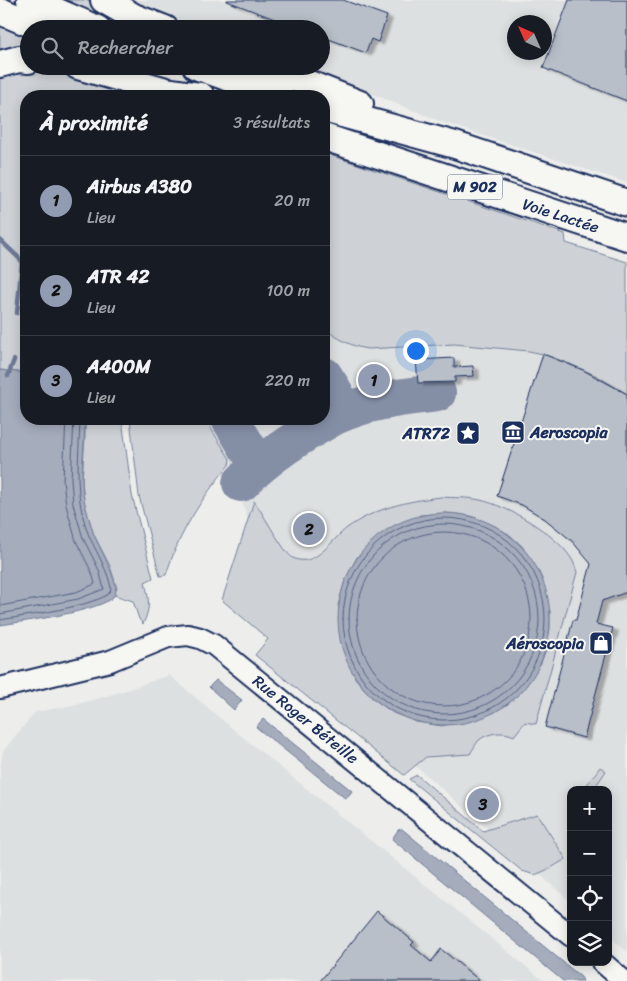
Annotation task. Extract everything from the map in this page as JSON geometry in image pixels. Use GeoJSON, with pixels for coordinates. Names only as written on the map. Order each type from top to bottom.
{"type":"FeatureCollection","features":[{"type":"Feature","properties":{"kind":"highway"},"geometry":{"type":"LineString","coordinates":[[30,0],[76,20]]}},
{"type":"Feature","properties":{"kind":"highway"},"geometry":{"type":"LineString","coordinates":[[104,0],[142,20]]}},
{"type":"Feature","properties":{"kind":"highway"},"geometry":{"type":"LineString","coordinates":[[0,11],[22,20]]}},
{"type":"Feature","properties":{"kind":"highway"},"geometry":{"type":"LineString","coordinates":[[0,64],[20,59]]}},
{"type":"Feature","properties":{"kind":"highway"},"geometry":{"type":"LineString","coordinates":[[108,75],[159,90]]}},
{"type":"Feature","properties":{"kind":"highway"},"geometry":{"type":"LineString","coordinates":[[153,75],[188,90]]}},
{"type":"Feature","properties":{"kind":"highway"},"geometry":{"type":"LineString","coordinates":[[221,75],[263,90]]}},
{"type":"Feature","properties":{"kind":"highway"},"geometry":{"type":"LineString","coordinates":[[288,75],[327,90]]}},
{"type":"Feature","properties":{"kind":"highway"},"geometry":{"type":"LineString","coordinates":[[330,91],[455,145]]}},
{"type":"Feature","properties":{"kind":"highway","name":"Voie Lactée"},"geometry":{"type":"LineString","coordinates":[[330,111],[455,145],[627,203]]}},
{"type":"Feature","properties":{"kind":"highway","name":"Voie Lactée"},"geometry":{"type":"LineString","coordinates":[[330,139],[627,237]]}},
{"type":"Feature","properties":{"kind":"street","name":"Rue Roger Béteille"},"geometry":{"type":"LineString","coordinates":[[0,688],[110,661],[168,637],[188,635],[214,644],[567,933]]}},
{"type":"Feature","properties":{"kind":"street"},"geometry":{"type":"LineString","coordinates":[[607,966],[624,981]]}},
{"type":"Feature","properties":{"kind":"shaded area"},"geometry":{"type":"Polygon","coordinates":[[[0,0],[88,0],[117,20],[20,20],[20,56],[0,59],[0,0]]]}},
{"type":"Feature","properties":{"kind":"shaded area"},"geometry":{"type":"Polygon","coordinates":[[[126,0],[627,0],[627,183],[442,122],[324,75],[330,75],[330,20],[178,20],[126,0]]]}},
{"type":"Feature","properties":{"kind":"shaded area"},"geometry":{"type":"Polygon","coordinates":[[[20,70],[20,75],[83,75],[135,90],[20,90],[20,372],[0,370],[0,72],[20,70]]]}},
{"type":"Feature","properties":{"kind":"shaded area"},"geometry":{"type":"Polygon","coordinates":[[[330,155],[565,234],[566,243],[627,262],[627,394],[597,376],[570,364],[529,351],[454,344],[368,349],[340,339],[330,333],[330,155]]]}},
{"type":"Feature","properties":{"kind":"shaded area"},"geometry":{"type":"Polygon","coordinates":[[[330,307],[426,331],[627,370],[627,952],[612,939],[612,786],[567,786],[567,898],[298,663],[229,465],[201,425],[330,425],[330,307]]]}},
{"type":"Feature","properties":{"kind":"shaded area"},"geometry":{"type":"Polygon","coordinates":[[[85,425],[123,425],[132,495],[153,578],[145,582],[148,603],[143,624],[139,619],[133,601],[114,595],[117,588],[110,566],[94,535],[84,502],[82,480],[85,425]]]}},
{"type":"Feature","properties":{"kind":"shaded area"},"geometry":{"type":"Polygon","coordinates":[[[131,425],[209,425],[230,459],[229,465],[192,517],[177,545],[166,575],[160,576],[139,496],[131,425]]]}},
{"type":"Feature","properties":{"kind":"shaded area"},"geometry":{"type":"Polygon","coordinates":[[[441,497],[475,499],[491,503],[517,514],[554,539],[571,558],[577,572],[536,724],[525,722],[514,736],[501,733],[487,735],[479,740],[470,754],[426,757],[404,775],[255,655],[268,639],[222,600],[254,501],[289,555],[301,560],[309,560],[323,551],[347,528],[369,515],[392,506],[441,497]],[[446,513],[420,515],[357,557],[345,580],[338,605],[355,678],[372,698],[393,713],[416,722],[442,726],[493,713],[508,704],[521,692],[541,663],[547,646],[550,629],[550,611],[523,547],[510,535],[495,526],[471,516],[446,513]]]}},
{"type":"Feature","properties":{"kind":"shaded area"},"geometry":{"type":"Polygon","coordinates":[[[169,675],[544,981],[0,981],[0,768],[3,751],[35,712],[78,704],[169,675]]]}},
{"type":"Feature","properties":{"kind":"shaded area"},"geometry":{"type":"Polygon","coordinates":[[[600,767],[606,771],[596,786],[586,786],[600,767]]]}},
{"type":"Feature","properties":{"kind":"shaded area"},"geometry":{"type":"Polygon","coordinates":[[[417,775],[483,831],[537,814],[566,859],[535,875],[522,871],[409,779],[417,775]]]}},
{"type":"Feature","properties":{"kind":"water"},"geometry":{"type":"Polygon","coordinates":[[[0,370],[20,372],[20,425],[85,425],[82,480],[84,500],[93,532],[112,574],[116,590],[114,596],[107,601],[79,611],[0,625],[0,370]]]}},
{"type":"Feature","properties":{"kind":"water"},"geometry":{"type":"Polygon","coordinates":[[[434,513],[454,513],[475,517],[494,525],[519,544],[532,560],[542,578],[548,598],[550,619],[548,640],[542,660],[532,678],[519,694],[494,713],[475,721],[454,725],[434,725],[413,721],[394,713],[377,701],[362,686],[350,669],[342,650],[338,629],[338,609],[342,588],[350,569],[362,552],[377,537],[394,525],[413,517],[434,513]]]}},
{"type":"Feature","properties":{"kind":"water"},"geometry":{"type":"Polygon","coordinates":[[[216,680],[242,700],[234,710],[209,687],[216,680]]]}},
{"type":"Feature","properties":{"kind":"water"},"geometry":{"type":"Polygon","coordinates":[[[263,719],[352,791],[346,799],[256,727],[263,719]]]}},
{"type":"Feature","properties":{"kind":"water"},"geometry":{"type":"Polygon","coordinates":[[[402,829],[581,977],[583,981],[563,981],[392,839],[398,830],[402,829]]]}},
{"type":"Feature","properties":{"kind":"building"},"geometry":{"type":"Polygon","coordinates":[[[343,0],[387,16],[378,42],[371,39],[366,53],[330,39],[330,20],[277,20],[227,1],[343,0]]]}},
{"type":"Feature","properties":{"kind":"building"},"geometry":{"type":"Polygon","coordinates":[[[569,0],[627,0],[627,101],[543,68],[546,60],[552,60],[552,44],[569,0]]]}},
{"type":"Feature","properties":{"kind":"building"},"geometry":{"type":"Polygon","coordinates":[[[543,354],[583,370],[627,394],[627,592],[602,601],[596,624],[613,628],[584,738],[545,727],[573,620],[576,620],[591,564],[572,541],[545,519],[522,505],[497,496],[543,354]]]}},
{"type":"Feature","properties":{"kind":"building"},"geometry":{"type":"Polygon","coordinates":[[[454,358],[454,367],[473,366],[474,376],[455,377],[455,382],[418,383],[416,360],[454,358]]]}},
{"type":"Feature","properties":{"kind":"building"},"geometry":{"type":"Polygon","coordinates":[[[377,911],[414,942],[411,945],[431,962],[441,949],[480,981],[320,981],[377,911]]]}},
{"type":"Feature","properties":{"kind":"waterway"},"geometry":{"type":"LineString","coordinates":[[0,240],[20,259]]}},
{"type":"Feature","properties":{"kind":"waterway"},"geometry":{"type":"LineString","coordinates":[[17,313],[20,282]]}},
{"type":"Feature","properties":{"kind":"waterway"},"geometry":{"type":"LineString","coordinates":[[8,376],[14,360]]}},
{"type":"Feature","properties":{"kind":"taxiway"},"geometry":{"type":"LineString","coordinates":[[330,385],[338,400],[338,411],[330,419]]}},
{"type":"Feature","properties":{"kind":"taxiway"},"geometry":{"type":"LineString","coordinates":[[335,416],[373,403],[437,393]]}},
{"type":"Feature","properties":{"kind":"taxiway"},"geometry":{"type":"LineString","coordinates":[[234,425],[255,461],[254,470]]}},
{"type":"Feature","properties":{"kind":"taxiway"},"geometry":{"type":"LineString","coordinates":[[241,483],[286,446],[320,425]]}},
{"type":"Feature","properties":{"kind":"place","name":"Airbus A380"},"geometry":{"type":"Point","coordinates":[374,380]}},
{"type":"Feature","properties":{"kind":"place","name":"Aeroscopia"},"geometry":{"type":"Point","coordinates":[513,432]}},
{"type":"Feature","properties":{"kind":"place","name":"ATR72"},"geometry":{"type":"Point","coordinates":[468,433]}},
{"type":"Feature","properties":{"kind":"place","name":"ATR 42"},"geometry":{"type":"Point","coordinates":[309,529]}},
{"type":"Feature","properties":{"kind":"place","name":"Aéroscopia"},"geometry":{"type":"Point","coordinates":[601,643]}},
{"type":"Feature","properties":{"kind":"place","name":"A400M"},"geometry":{"type":"Point","coordinates":[483,804]}}]}
